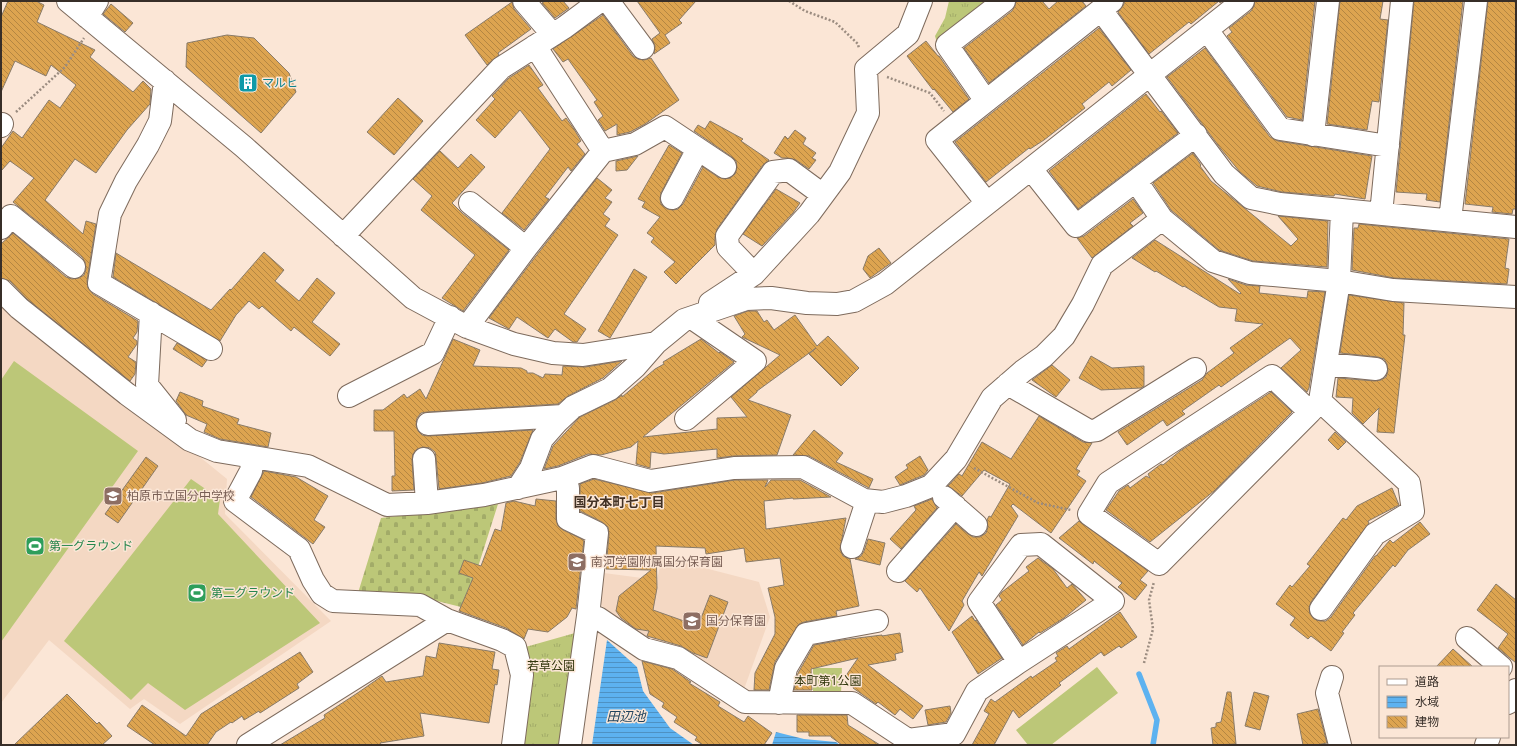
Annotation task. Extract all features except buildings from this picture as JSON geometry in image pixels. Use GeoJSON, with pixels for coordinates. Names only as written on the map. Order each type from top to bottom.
{"type":"FeatureCollection","features":[{"type":"Feature","properties":{"kind":"street"},"geometry":{"type":"LineString","coordinates":[[68,1],[93,14],[165,82],[244,147],[413,298],[458,322],[514,344],[554,353],[583,355],[656,343]]}},
{"type":"Feature","properties":{"kind":"street"},"geometry":{"type":"LineString","coordinates":[[524,1],[603,151]]}},
{"type":"Feature","properties":{"kind":"street"},"geometry":{"type":"LineString","coordinates":[[343,236],[501,68],[565,28],[600,1]]}},
{"type":"Feature","properties":{"kind":"street"},"geometry":{"type":"LineString","coordinates":[[608,1],[643,48]]}},
{"type":"Feature","properties":{"kind":"street"},"geometry":{"type":"LineString","coordinates":[[518,488],[531,468],[542,439],[563,416],[573,407],[610,389],[636,367],[656,343],[688,319],[754,274],[809,214],[840,172],[868,113],[866,69],[908,34],[921,1]]}},
{"type":"Feature","properties":{"kind":"street"},"geometry":{"type":"LineString","coordinates":[[986,101],[947,45],[1004,1]]}},
{"type":"Feature","properties":{"kind":"street"},"geometry":{"type":"LineString","coordinates":[[688,319],[746,299],[771,298],[837,304],[854,301],[885,284],[1243,1]]}},
{"type":"Feature","properties":{"kind":"street"},"geometry":{"type":"LineString","coordinates":[[1313,135],[1328,1]]}},
{"type":"Feature","properties":{"kind":"street"},"geometry":{"type":"LineString","coordinates":[[1381,214],[1402,1]]}},
{"type":"Feature","properties":{"kind":"street"},"geometry":{"type":"LineString","coordinates":[[1450,220],[1476,1]]}},
{"type":"Feature","properties":{"kind":"street"},"geometry":{"type":"LineString","coordinates":[[987,203],[937,140],[1105,4],[1151,74],[1224,174],[1251,198],[1280,204],[1516,227]]}},
{"type":"Feature","properties":{"kind":"street"},"geometry":{"type":"LineString","coordinates":[[1207,30],[1280,129],[1388,146]]}},
{"type":"Feature","properties":{"kind":"street"},"geometry":{"type":"LineString","coordinates":[[165,82],[160,121],[148,146],[126,181],[110,214],[99,283],[211,349]]}},
{"type":"Feature","properties":{"kind":"street"},"geometry":{"type":"LineString","coordinates":[[349,396],[433,353],[458,322],[526,248],[603,151],[635,144],[665,127],[725,167]]}},
{"type":"Feature","properties":{"kind":"street"},"geometry":{"type":"LineString","coordinates":[[1031,169],[1076,226],[1196,135]]}},
{"type":"Feature","properties":{"kind":"street"},"geometry":{"type":"LineString","coordinates":[[672,198],[698,149]]}},
{"type":"Feature","properties":{"kind":"street"},"geometry":{"type":"LineString","coordinates":[[754,274],[728,247],[727,236],[773,172],[788,170],[823,195]]}},
{"type":"Feature","properties":{"kind":"street"},"geometry":{"type":"LineString","coordinates":[[1136,181],[1162,219],[1213,261],[1250,273],[1339,281],[1393,290],[1516,297]]}},
{"type":"Feature","properties":{"kind":"street"},"geometry":{"type":"LineString","coordinates":[[470,203],[526,248]]}},
{"type":"Feature","properties":{"kind":"street"},"geometry":{"type":"LineString","coordinates":[[1321,609],[1375,534],[1413,511],[1409,483],[1315,406],[1272,376],[1108,483],[1089,514],[1159,564],[1315,406],[1326,364],[1339,281],[1342,210]]}},
{"type":"Feature","properties":{"kind":"street"},"geometry":{"type":"LineString","coordinates":[[1,228],[11,216],[74,267]]}},
{"type":"Feature","properties":{"kind":"street"},"geometry":{"type":"LineString","coordinates":[[1,290],[19,308],[127,394],[190,440],[217,451],[308,466],[387,505],[427,503],[484,495],[562,478],[593,466],[650,481],[734,468],[803,467],[864,500],[883,502],[906,496],[931,486],[956,459],[992,398],[1044,356],[1064,336],[1083,304],[1102,265],[1162,219]]}},
{"type":"Feature","properties":{"kind":"street"},"geometry":{"type":"LineString","coordinates":[[151,313],[147,385],[190,440]]}},
{"type":"Feature","properties":{"kind":"street"},"geometry":{"type":"LineString","coordinates":[[686,419],[755,362],[688,319]]}},
{"type":"Feature","properties":{"kind":"street"},"geometry":{"type":"LineString","coordinates":[[1326,364],[1376,369]]}},
{"type":"Feature","properties":{"kind":"street"},"geometry":{"type":"LineString","coordinates":[[1008,384],[1088,432],[1097,430],[1195,369]]}},
{"type":"Feature","properties":{"kind":"street"},"geometry":{"type":"LineString","coordinates":[[428,424],[563,416]]}},
{"type":"Feature","properties":{"kind":"street"},"geometry":{"type":"LineString","coordinates":[[253,457],[251,470],[235,501],[299,549],[313,580],[322,594],[333,601],[420,605],[447,620],[502,640],[515,647],[522,676],[512,745]]}},
{"type":"Feature","properties":{"kind":"street"},"geometry":{"type":"LineString","coordinates":[[424,460],[427,503]]}},
{"type":"Feature","properties":{"kind":"street"},"geometry":{"type":"LineString","coordinates":[[562,478],[568,488],[568,519],[597,534],[588,616],[570,745]]}},
{"type":"Feature","properties":{"kind":"street"},"geometry":{"type":"LineString","coordinates":[[931,486],[976,525]]}},
{"type":"Feature","properties":{"kind":"street"},"geometry":{"type":"LineString","coordinates":[[852,547],[867,500]]}},
{"type":"Feature","properties":{"kind":"street"},"geometry":{"type":"LineString","coordinates":[[898,570],[955,506]]}},
{"type":"Feature","properties":{"kind":"street"},"geometry":{"type":"LineString","coordinates":[[588,616],[598,618],[644,649],[678,658],[745,702],[852,704],[908,740],[954,734],[977,691],[1113,601],[1041,544],[1021,545],[979,602],[1019,662]]}},
{"type":"Feature","properties":{"kind":"street"},"geometry":{"type":"LineString","coordinates":[[248,745],[447,620]]}},
{"type":"Feature","properties":{"kind":"street"},"geometry":{"type":"LineString","coordinates":[[779,702],[786,668],[806,634],[877,621]]}},
{"type":"Feature","properties":{"kind":"street"},"geometry":{"type":"LineString","coordinates":[[1467,638],[1501,666]]}},
{"type":"Feature","properties":{"kind":"street"},"geometry":{"type":"LineString","coordinates":[[1332,676],[1327,693],[1340,745]]}},
{"type":"Feature","properties":{"kind":"street"},"geometry":{"type":"LineString","coordinates":[[1509,701],[1516,690]]}},
{"type":"Feature","properties":{"kind":"path"},"geometry":{"type":"LineString","coordinates":[[789,1],[805,11],[835,22],[858,44],[866,69],[930,93],[956,125]]}},
{"type":"Feature","properties":{"kind":"path"},"geometry":{"type":"LineString","coordinates":[[2,125],[64,67],[93,14]]}},
{"type":"Feature","properties":{"kind":"path"},"geometry":{"type":"LineString","coordinates":[[956,459],[1038,503],[1089,514]]}},
{"type":"Feature","properties":{"kind":"path"},"geometry":{"type":"LineString","coordinates":[[1144,663],[1153,629],[1149,600],[1159,564]]}},
{"type":"Feature","properties":{"kind":"shaded area","name":"柏原市立国分中学校"},"geometry":{"type":"Polygon","coordinates":[[[1,302],[227,479],[225,514],[331,621],[180,724],[144,699],[130,709],[49,640],[1,703],[1,302]]]}},
{"type":"Feature","properties":{"kind":"shaded area","name":"国分保育園"},"geometry":{"type":"Polygon","coordinates":[[[662,557],[759,582],[770,617],[743,692],[701,662],[620,626],[599,602],[604,573],[657,580],[662,557]]]}},
{"type":"Feature","properties":{"kind":"green space"},"geometry":{"type":"Polygon","coordinates":[[[949,1],[988,1],[937,43],[935,36],[945,18],[949,1]]]}},
{"type":"Feature","properties":{"kind":"green space","name":"第一グラウンド"},"geometry":{"type":"Polygon","coordinates":[[[14,361],[138,451],[1,642],[1,380],[14,361]]]}},
{"type":"Feature","properties":{"kind":"green space","name":"第二グラウンド"},"geometry":{"type":"Polygon","coordinates":[[[191,479],[220,499],[218,514],[320,623],[185,710],[148,683],[131,700],[64,641],[191,479]]]}},
{"type":"Feature","properties":{"kind":"green space"},"geometry":{"type":"Polygon","coordinates":[[[498,504],[465,608],[429,599],[358,593],[381,518],[498,504]]]}},
{"type":"Feature","properties":{"kind":"green space","name":"若草公園"},"geometry":{"type":"Polygon","coordinates":[[[582,631],[561,745],[518,745],[522,648],[582,631]]]}},
{"type":"Feature","properties":{"kind":"green space"},"geometry":{"type":"Polygon","coordinates":[[[1097,667],[1118,693],[1051,745],[1028,745],[1016,730],[1097,667]]]}},
{"type":"Feature","properties":{"kind":"green space","name":"本町第1公園"},"geometry":{"type":"Polygon","coordinates":[[[813,668],[842,668],[841,694],[813,694],[813,668]]]}},
{"type":"Feature","properties":{"kind":"water","name":"田辺池"},"geometry":{"type":"Polygon","coordinates":[[[607,640],[637,667],[643,691],[670,728],[694,745],[592,745],[607,640]]]}},
{"type":"Feature","properties":{"kind":"water"},"geometry":{"type":"Polygon","coordinates":[[[776,732],[804,739],[836,742],[840,745],[772,745],[776,732]]]}},
{"type":"Feature","properties":{"kind":"waterway"},"geometry":{"type":"LineString","coordinates":[[1139,674],[1157,720],[1153,745]]}},
{"type":"Feature","properties":{"kind":"place","name":"マルヒ"},"geometry":{"type":"Point","coordinates":[248,83]}},
{"type":"Feature","properties":{"kind":"place","name":"柏原市立国分中学校"},"geometry":{"type":"Point","coordinates":[113,496]}},
{"type":"Feature","properties":{"kind":"place","name":"第一グラウンド"},"geometry":{"type":"Point","coordinates":[35,546]}},
{"type":"Feature","properties":{"kind":"place","name":"南河学園附属国分保育園"},"geometry":{"type":"Point","coordinates":[577,562]}},
{"type":"Feature","properties":{"kind":"place","name":"第二グラウンド"},"geometry":{"type":"Point","coordinates":[197,593]}},
{"type":"Feature","properties":{"kind":"place","name":"国分保育園"},"geometry":{"type":"Point","coordinates":[692,621]}},
{"type":"Feature","properties":{"kind":"district","name":"国分本町七丁目"},"geometry":{"type":"Point","coordinates":[619,502]}}]}
